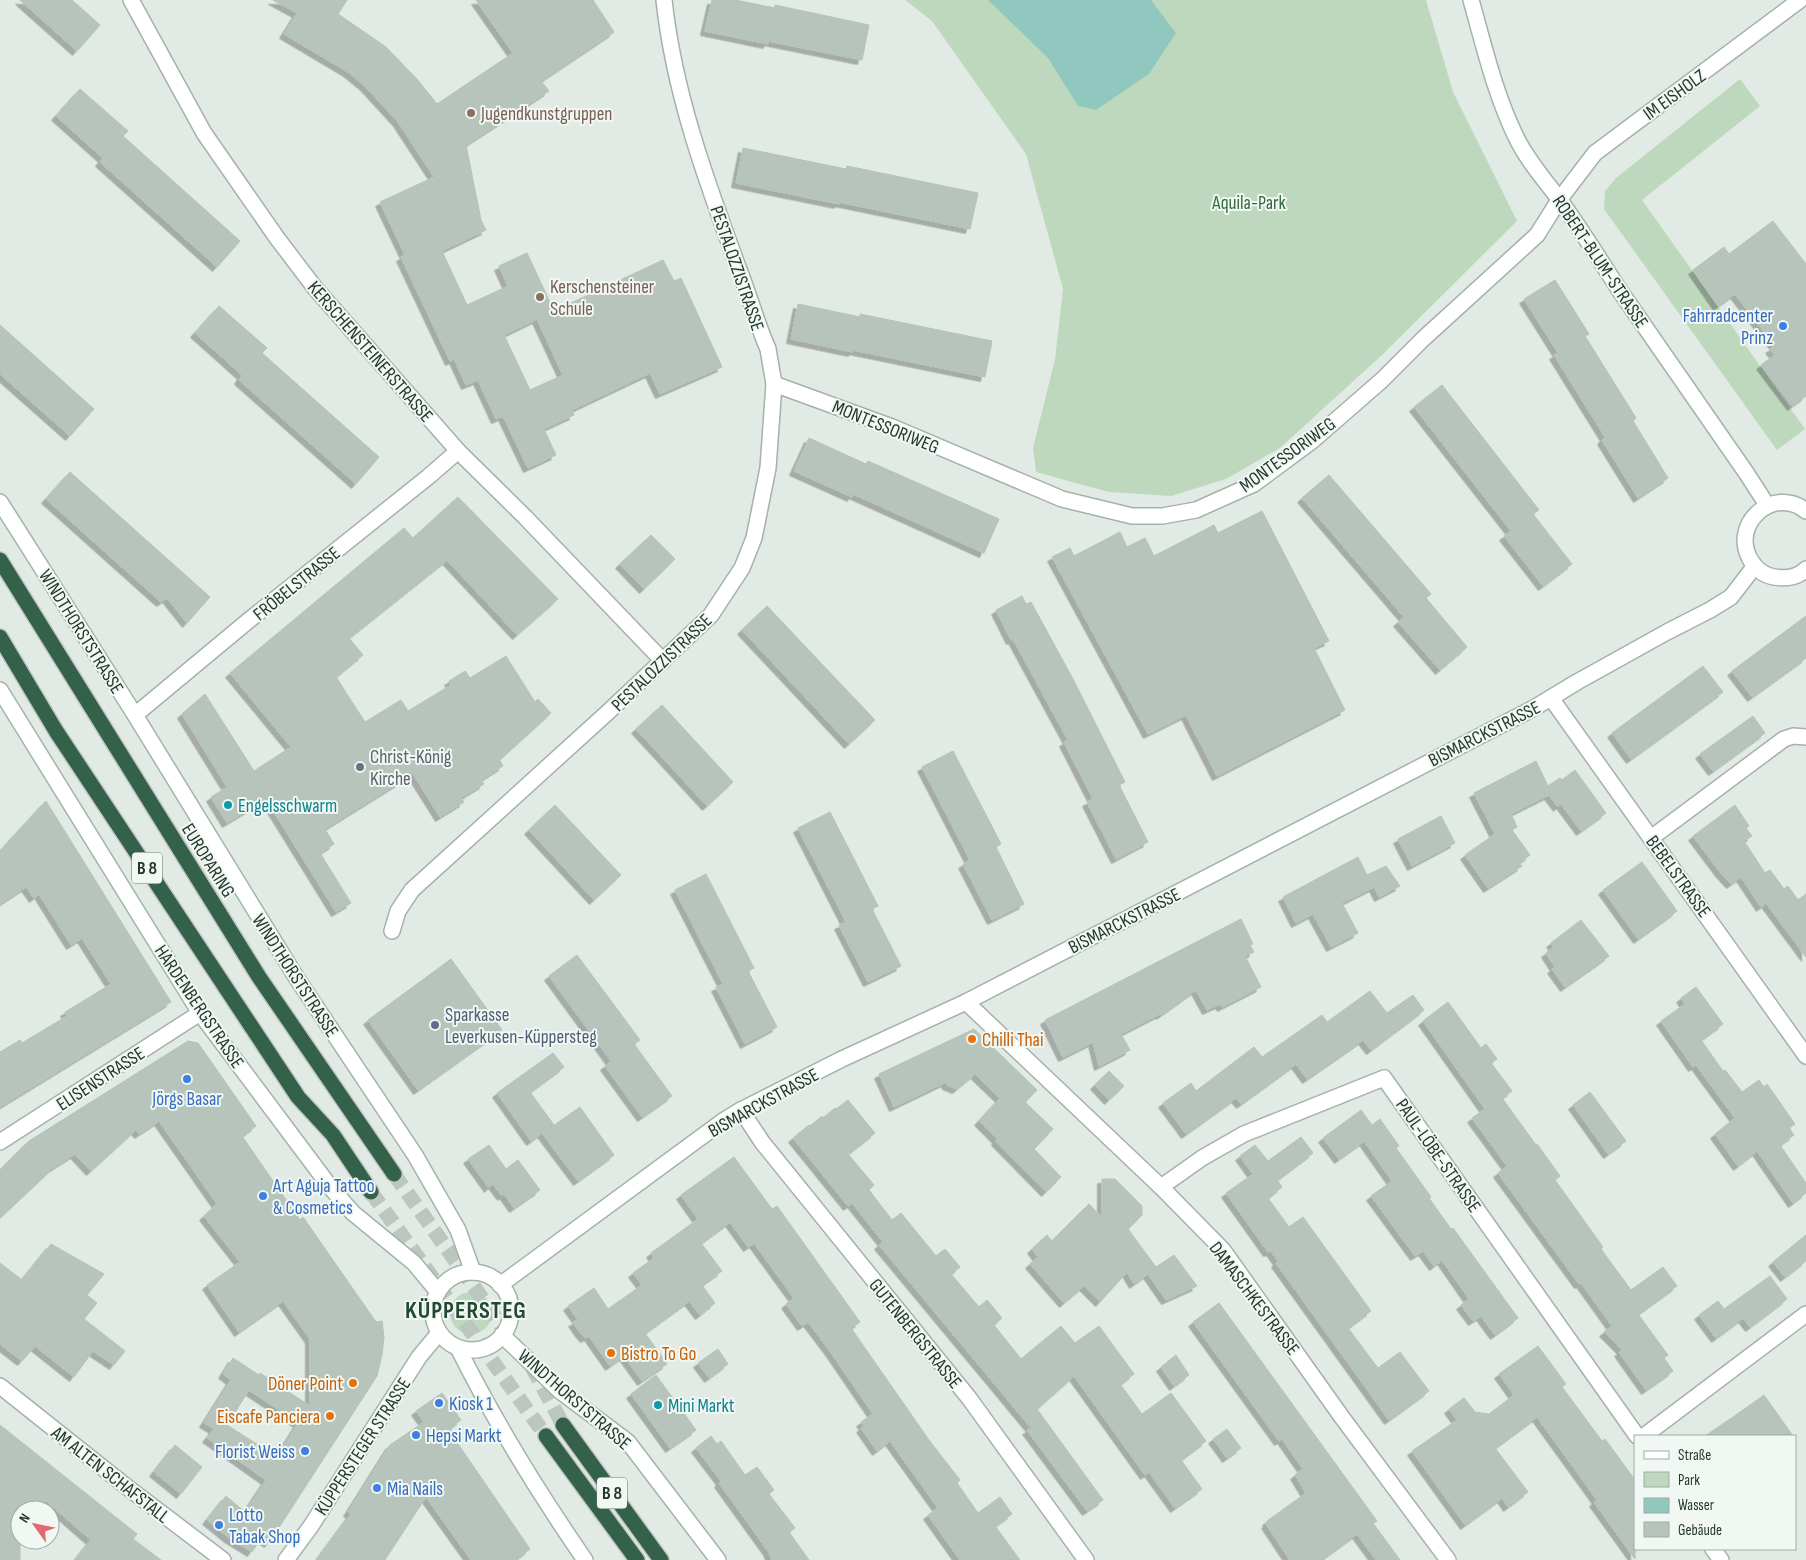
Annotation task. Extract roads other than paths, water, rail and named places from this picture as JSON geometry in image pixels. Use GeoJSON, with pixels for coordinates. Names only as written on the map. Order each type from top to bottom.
{"type":"FeatureCollection","features":[{"type":"Feature","properties":{"kind":"highway","name":"EUROPARING"},"geometry":{"type":"LineString","coordinates":[[0,560],[259,977],[394,1174]]}},
{"type":"Feature","properties":{"kind":"highway","name":"B 8"},"geometry":{"type":"LineString","coordinates":[[0,638],[56,731],[298,1097],[333,1135],[371,1192]]}},
{"type":"Feature","properties":{"kind":"highway","name":"B 8"},"geometry":{"type":"LineString","coordinates":[[563,1425],[661,1560]]}},
{"type":"Feature","properties":{"kind":"highway","name":"B 8"},"geometry":{"type":"LineString","coordinates":[[546,1436],[637,1560]]}},
{"type":"Feature","properties":{"kind":"street","name":"KERSCHENSTEINERSTRASSE"},"geometry":{"type":"LineString","coordinates":[[131,0],[204,133],[277,238],[315,288],[458,451],[525,516],[663,661]]}},
{"type":"Feature","properties":{"kind":"street","name":"PESTALOZZISTRASSE"},"geometry":{"type":"LineString","coordinates":[[392,931],[398,911],[412,890],[711,615],[742,568],[754,538],[768,468],[774,384],[768,349],[689,126],[677,83],[669,42],[664,0]]}},
{"type":"Feature","properties":{"kind":"street","name":"ROBERT-BLUM-STRASSE"},"geometry":{"type":"LineString","coordinates":[[1471,0],[1501,101],[1516,137],[1530,162],[1559,200],[1767,505]]}},
{"type":"Feature","properties":{"kind":"street","name":"IM EISHOLZ"},"geometry":{"type":"LineString","coordinates":[[1559,200],[1595,153],[1800,0]]}},
{"type":"Feature","properties":{"kind":"street","name":"MONTESSORIWEG"},"geometry":{"type":"LineString","coordinates":[[774,384],[892,427],[1062,499],[1132,516],[1162,516],[1196,510],[1254,484],[1312,441],[1382,380],[1423,339],[1522,250],[1537,235],[1559,200]]}},
{"type":"Feature","properties":{"kind":"street","name":"FRÖBELSTRASSE"},"geometry":{"type":"LineString","coordinates":[[135,715],[458,451]]}},
{"type":"Feature","properties":{"kind":"street","name":"WINDTHORSTSTRASSE"},"geometry":{"type":"LineString","coordinates":[[0,502],[135,715],[296,977],[415,1156],[458,1230],[473,1272]]}},
{"type":"Feature","properties":{"kind":"street"},"geometry":{"type":"LineString","coordinates":[[1806,511],[1801,507],[1784,502],[1767,505],[1753,516],[1745,533],[1746,551],[1754,567],[1768,576],[1785,579],[1801,574],[1806,569]]}},
{"type":"Feature","properties":{"kind":"street","name":"BISMARCKSTRASSE"},"geometry":{"type":"LineString","coordinates":[[500,1284],[723,1121],[741,1110],[842,1059],[966,1002],[1534,708],[1577,682],[1710,610],[1730,597],[1754,567]]}},
{"type":"Feature","properties":{"kind":"street","name":"HARDENBERGSTRASSE"},"geometry":{"type":"LineString","coordinates":[[0,690],[200,1013],[331,1188],[353,1213],[414,1263],[438,1292]]}},
{"type":"Feature","properties":{"kind":"street","name":"BEBELSTRASSE"},"geometry":{"type":"LineString","coordinates":[[1551,698],[1806,1056]]}},
{"type":"Feature","properties":{"kind":"street"},"geometry":{"type":"LineString","coordinates":[[1651,838],[1784,739],[1793,736],[1806,737]]}},
{"type":"Feature","properties":{"kind":"street","name":"DAMASCHKESTRASSE"},"geometry":{"type":"LineString","coordinates":[[966,1002],[1161,1187],[1223,1250],[1341,1416],[1448,1560]]}},
{"type":"Feature","properties":{"kind":"street","name":"ELISENSTRASSE"},"geometry":{"type":"LineString","coordinates":[[0,1142],[200,1013]]}},
{"type":"Feature","properties":{"kind":"street","name":"PAUL-LÖBE-STRASSE"},"geometry":{"type":"LineString","coordinates":[[1161,1187],[1202,1158],[1244,1134],[1384,1078],[1636,1435]]}},
{"type":"Feature","properties":{"kind":"street","name":"GUTENBERGSTRASSE"},"geometry":{"type":"LineString","coordinates":[[741,1110],[762,1142],[969,1398],[1086,1560]]}},
{"type":"Feature","properties":{"kind":"street"},"geometry":{"type":"LineString","coordinates":[[473,1272],[486,1275],[500,1284],[507,1294],[510,1312],[508,1324],[502,1335],[493,1344],[474,1350],[458,1348],[450,1344],[439,1333],[433,1316],[434,1305],[438,1292],[451,1278],[473,1272]]}},
{"type":"Feature","properties":{"kind":"street"},"geometry":{"type":"LineString","coordinates":[[1645,1435],[1806,1314]]}},
{"type":"Feature","properties":{"kind":"street","name":"KÜPPERSTEGER STRASSE"},"geometry":{"type":"LineString","coordinates":[[286,1560],[311,1526],[419,1358],[439,1333]]}},
{"type":"Feature","properties":{"kind":"street","name":"WINDTHORSTSTRASSE"},"geometry":{"type":"LineString","coordinates":[[502,1335],[560,1391],[628,1442],[718,1560]]}},
{"type":"Feature","properties":{"kind":"street"},"geometry":{"type":"LineString","coordinates":[[458,1348],[481,1393],[510,1442],[548,1505],[585,1560]]}},
{"type":"Feature","properties":{"kind":"street","name":"AM ALTEN SCHAFSTALL"},"geometry":{"type":"LineString","coordinates":[[0,1386],[127,1487],[223,1560]]}},
{"type":"Feature","properties":{"kind":"water"},"geometry":{"type":"Polygon","coordinates":[[[988,0],[1151,0],[1176,33],[1149,74],[1096,110],[1078,106],[1048,58],[988,0]]]}},
{"type":"Feature","properties":{"kind":"tunnel"},"geometry":{"type":"LineString","coordinates":[[394,1174],[515,1345]]}},
{"type":"Feature","properties":{"kind":"tunnel"},"geometry":{"type":"LineString","coordinates":[[371,1192],[546,1436]]}},
{"type":"Feature","properties":{"kind":"tunnel"},"geometry":{"type":"LineString","coordinates":[[532,1367],[563,1425]]}},
{"type":"Feature","properties":{"kind":"place","name":"Jugendkunstgruppen"},"geometry":{"type":"Point","coordinates":[471,113]}},
{"type":"Feature","properties":{"kind":"place","name":"Kerschensteiner Schule"},"geometry":{"type":"Point","coordinates":[540,297]}},
{"type":"Feature","properties":{"kind":"place","name":"Fahrradcenter Prinz"},"geometry":{"type":"Point","coordinates":[1783,326]}},
{"type":"Feature","properties":{"kind":"place","name":"Christ-König Kirche"},"geometry":{"type":"Point","coordinates":[360,767]}},
{"type":"Feature","properties":{"kind":"place","name":"Engelsschwarm"},"geometry":{"type":"Point","coordinates":[228,805]}},
{"type":"Feature","properties":{"kind":"place","name":"Sparkasse Leverkusen-Küppersteg"},"geometry":{"type":"Point","coordinates":[435,1025]}},
{"type":"Feature","properties":{"kind":"place","name":"Chilli Thai"},"geometry":{"type":"Point","coordinates":[972,1039]}},
{"type":"Feature","properties":{"kind":"place","name":"Jörgs Basar"},"geometry":{"type":"Point","coordinates":[187,1079]}},
{"type":"Feature","properties":{"kind":"place","name":"Art Aguja Tattoo & Cosmetics"},"geometry":{"type":"Point","coordinates":[263,1196]}},
{"type":"Feature","properties":{"kind":"place","name":"Bistro To Go"},"geometry":{"type":"Point","coordinates":[611,1353]}},
{"type":"Feature","properties":{"kind":"place","name":"Döner Point"},"geometry":{"type":"Point","coordinates":[353,1383]}},
{"type":"Feature","properties":{"kind":"place","name":"Kiosk 1"},"geometry":{"type":"Point","coordinates":[439,1403]}},
{"type":"Feature","properties":{"kind":"place","name":"Mini Markt"},"geometry":{"type":"Point","coordinates":[658,1405]}},
{"type":"Feature","properties":{"kind":"place","name":"Eiscafe Panciera"},"geometry":{"type":"Point","coordinates":[330,1416]}},
{"type":"Feature","properties":{"kind":"place","name":"Hepsi Markt"},"geometry":{"type":"Point","coordinates":[416,1435]}},
{"type":"Feature","properties":{"kind":"place","name":"Florist Weiss"},"geometry":{"type":"Point","coordinates":[305,1451]}},
{"type":"Feature","properties":{"kind":"place","name":"Mia Nails"},"geometry":{"type":"Point","coordinates":[377,1488]}},
{"type":"Feature","properties":{"kind":"place","name":"Lotto Tabak Shop"},"geometry":{"type":"Point","coordinates":[219,1525]}},
{"type":"Feature","properties":{"kind":"district","name":"KÜPPERSTEG"},"geometry":{"type":"Point","coordinates":[466,1310]}},
{"type":"Feature","properties":{"kind":"park label","name":"Aquila-Park"},"geometry":{"type":"Point","coordinates":[1249,202]}}]}
